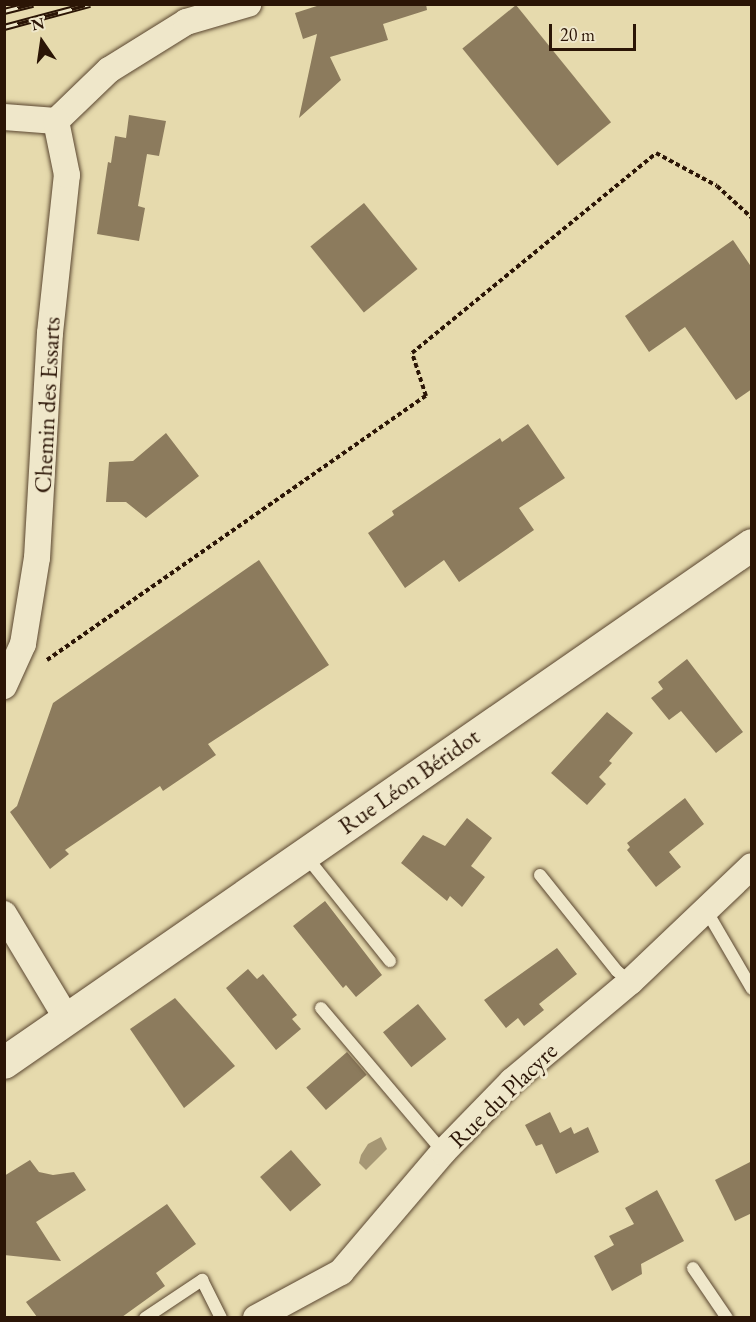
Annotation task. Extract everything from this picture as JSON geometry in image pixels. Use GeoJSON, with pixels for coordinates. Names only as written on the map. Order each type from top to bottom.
{"type":"FeatureCollection","features":[{"type":"Feature","properties":{"kind":"street"},"geometry":{"type":"LineString","coordinates":[[4,117],[56,121],[109,69],[186,22],[248,4]]}},
{"type":"Feature","properties":{"kind":"street","name":"Chemin des Essarts"},"geometry":{"type":"LineString","coordinates":[[7,675],[22,644],[37,558],[50,333],[67,175],[56,121]]}},
{"type":"Feature","properties":{"kind":"street","name":"Rue Léon Béridot"},"geometry":{"type":"LineString","coordinates":[[67,1019],[752,545]]}},
{"type":"Feature","properties":{"kind":"street","name":"Rue du Placyre"},"geometry":{"type":"LineString","coordinates":[[256,1317],[341,1272],[443,1152],[512,1081],[630,982],[752,866]]}},
{"type":"Feature","properties":{"kind":"street"},"geometry":{"type":"LineString","coordinates":[[4,914],[67,1019],[4,1063]]}},
{"type":"Feature","properties":{"kind":"lane"},"geometry":{"type":"LineString","coordinates":[[304,854],[390,961]]}},
{"type":"Feature","properties":{"kind":"lane"},"geometry":{"type":"LineString","coordinates":[[540,875],[617,971],[630,982]]}},
{"type":"Feature","properties":{"kind":"lane"},"geometry":{"type":"LineString","coordinates":[[706,910],[752,989]]}},
{"type":"Feature","properties":{"kind":"lane"},"geometry":{"type":"LineString","coordinates":[[321,1008],[443,1152]]}},
{"type":"Feature","properties":{"kind":"lane"},"geometry":{"type":"LineString","coordinates":[[693,1268],[727,1317]]}},
{"type":"Feature","properties":{"kind":"lane"},"geometry":{"type":"LineString","coordinates":[[145,1317],[202,1280],[221,1317]]}},
{"type":"Feature","properties":{"kind":"path"},"geometry":{"type":"LineString","coordinates":[[44,662],[426,396],[412,353],[656,153],[717,186],[752,218]]}},
{"type":"Feature","properties":{"kind":"shaded area"},"geometry":{"type":"Polygon","coordinates":[[[381,1137],[387,1149],[366,1170],[359,1163],[361,1155],[368,1144],[381,1137]]]}},
{"type":"Feature","properties":{"kind":"building"},"geometry":{"type":"Polygon","coordinates":[[[323,4],[426,4],[427,10],[383,24],[388,40],[330,57],[341,80],[299,118],[317,34],[303,39],[295,13],[323,4]]]}},
{"type":"Feature","properties":{"kind":"building"},"geometry":{"type":"Polygon","coordinates":[[[516,5],[611,122],[557,166],[462,48],[516,5]]]}},
{"type":"Feature","properties":{"kind":"building"},"geometry":{"type":"Polygon","coordinates":[[[129,115],[166,121],[159,156],[147,154],[138,206],[145,208],[139,241],[97,234],[108,162],[111,163],[115,136],[126,138],[129,115]]]}},
{"type":"Feature","properties":{"kind":"building"},"geometry":{"type":"Polygon","coordinates":[[[364,203],[417,269],[364,312],[310,246],[364,203]]]}},
{"type":"Feature","properties":{"kind":"building"},"geometry":{"type":"Polygon","coordinates":[[[733,240],[752,268],[752,389],[736,400],[685,327],[649,352],[625,316],[733,240]]]}},
{"type":"Feature","properties":{"kind":"building"},"geometry":{"type":"Polygon","coordinates":[[[528,424],[565,478],[519,508],[534,530],[459,582],[444,560],[405,588],[368,533],[394,515],[392,511],[500,438],[502,442],[528,424]]]}},
{"type":"Feature","properties":{"kind":"building"},"geometry":{"type":"Polygon","coordinates":[[[166,433],[199,476],[146,518],[126,502],[106,502],[109,462],[133,461],[166,433]]]}},
{"type":"Feature","properties":{"kind":"building"},"geometry":{"type":"Polygon","coordinates":[[[259,560],[329,665],[208,744],[216,755],[163,791],[160,786],[65,850],[69,854],[50,869],[10,812],[17,806],[53,703],[259,560]]]}},
{"type":"Feature","properties":{"kind":"building"},"geometry":{"type":"Polygon","coordinates":[[[687,659],[743,732],[716,753],[681,711],[669,720],[651,698],[663,689],[658,682],[687,659]]]}},
{"type":"Feature","properties":{"kind":"building"},"geometry":{"type":"Polygon","coordinates":[[[607,712],[633,733],[609,761],[612,763],[599,777],[606,784],[587,805],[551,773],[607,712]]]}},
{"type":"Feature","properties":{"kind":"building"},"geometry":{"type":"Polygon","coordinates":[[[685,798],[704,824],[669,852],[681,867],[656,887],[627,850],[630,847],[627,843],[685,798]]]}},
{"type":"Feature","properties":{"kind":"building"},"geometry":{"type":"Polygon","coordinates":[[[467,818],[492,838],[471,866],[485,877],[462,907],[450,896],[447,901],[401,863],[423,835],[445,846],[467,818]]]}},
{"type":"Feature","properties":{"kind":"building"},"geometry":{"type":"Polygon","coordinates":[[[325,901],[382,975],[356,997],[346,985],[343,988],[293,926],[325,901]]]}},
{"type":"Feature","properties":{"kind":"building"},"geometry":{"type":"Polygon","coordinates":[[[557,948],[577,974],[539,1004],[544,1010],[524,1026],[518,1018],[506,1028],[484,1000],[557,948]]]}},
{"type":"Feature","properties":{"kind":"building"},"geometry":{"type":"Polygon","coordinates":[[[248,969],[257,979],[263,974],[297,1015],[292,1019],[301,1029],[276,1050],[226,988],[248,969]]]}},
{"type":"Feature","properties":{"kind":"building"},"geometry":{"type":"Polygon","coordinates":[[[175,998],[235,1066],[184,1108],[130,1029],[175,998]]]}},
{"type":"Feature","properties":{"kind":"building"},"geometry":{"type":"Polygon","coordinates":[[[418,1004],[446,1039],[411,1067],[383,1032],[418,1004]]]}},
{"type":"Feature","properties":{"kind":"building"},"geometry":{"type":"Polygon","coordinates":[[[347,1052],[367,1075],[326,1110],[306,1087],[347,1052]]]}},
{"type":"Feature","properties":{"kind":"building"},"geometry":{"type":"Polygon","coordinates":[[[550,1112],[560,1133],[571,1127],[574,1134],[588,1127],[599,1152],[556,1174],[542,1144],[536,1146],[525,1125],[550,1112]]]}},
{"type":"Feature","properties":{"kind":"building"},"geometry":{"type":"Polygon","coordinates":[[[291,1150],[321,1185],[290,1212],[260,1177],[291,1150]]]}},
{"type":"Feature","properties":{"kind":"building"},"geometry":{"type":"Polygon","coordinates":[[[30,1160],[39,1172],[53,1175],[74,1172],[86,1190],[36,1222],[61,1261],[4,1255],[4,1176],[30,1160]]]}},
{"type":"Feature","properties":{"kind":"building"},"geometry":{"type":"Polygon","coordinates":[[[752,1161],[752,1213],[735,1221],[715,1180],[752,1161]]]}},
{"type":"Feature","properties":{"kind":"building"},"geometry":{"type":"Polygon","coordinates":[[[657,1190],[684,1241],[641,1264],[642,1274],[612,1291],[594,1256],[614,1245],[609,1236],[634,1224],[625,1208],[657,1190]]]}},
{"type":"Feature","properties":{"kind":"building"},"geometry":{"type":"Polygon","coordinates":[[[167,1204],[196,1244],[156,1273],[165,1286],[122,1317],[37,1317],[26,1302],[167,1204]]]}},
{"type":"Feature","properties":{"kind":"railway"},"geometry":{"type":"LineString","coordinates":[[4,11],[33,4]]}},
{"type":"Feature","properties":{"kind":"railway"},"geometry":{"type":"LineString","coordinates":[[4,27],[90,4]]}}]}
